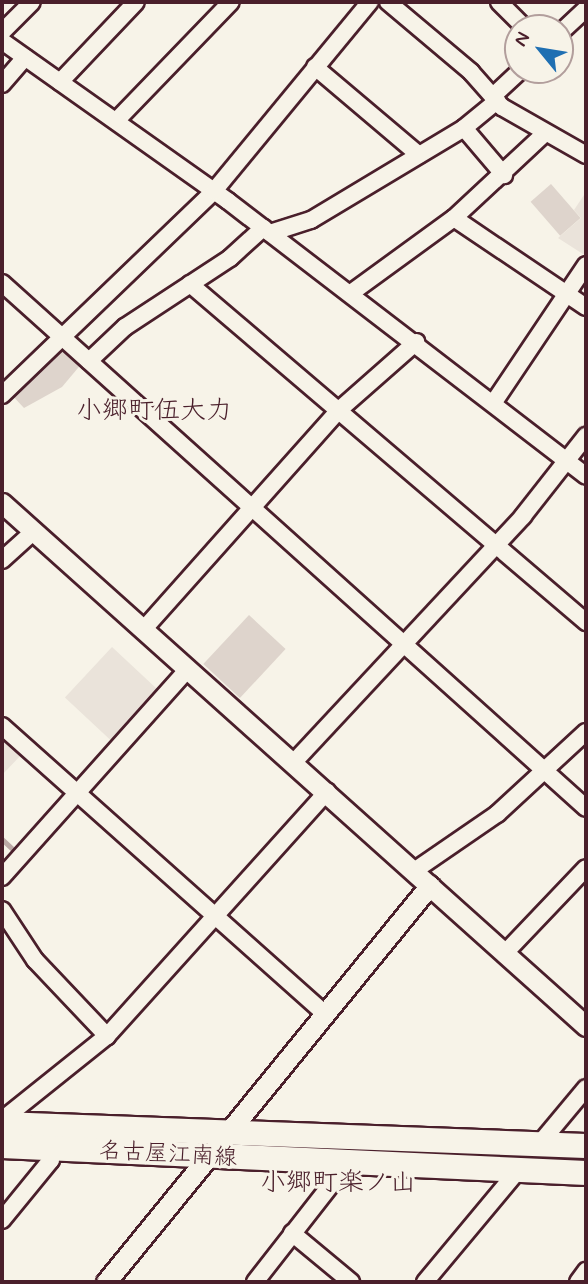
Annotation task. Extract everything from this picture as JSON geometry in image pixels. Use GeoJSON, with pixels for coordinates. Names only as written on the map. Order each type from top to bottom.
{"type":"FeatureCollection","features":[{"type":"Feature","properties":{"kind":"main road","name":"名古屋江南線"},"geometry":{"type":"LineString","coordinates":[[2,1122],[231,1133],[541,1142],[586,1146]]}},
{"type":"Feature","properties":{"kind":"main road","name":"名古屋江南線"},"geometry":{"type":"LineString","coordinates":[[2,1146],[209,1158],[586,1172]]}},
{"type":"Feature","properties":{"kind":"street"},"geometry":{"type":"LineString","coordinates":[[2,32],[32,2]]}},
{"type":"Feature","properties":{"kind":"street"},"geometry":{"type":"LineString","coordinates":[[60,82],[136,2]]}},
{"type":"Feature","properties":{"kind":"street"},"geometry":{"type":"LineString","coordinates":[[116,121],[231,2]]}},
{"type":"Feature","properties":{"kind":"street"},"geometry":{"type":"LineString","coordinates":[[2,395],[214,191],[370,2]]}},
{"type":"Feature","properties":{"kind":"street"},"geometry":{"type":"LineString","coordinates":[[388,2],[495,98],[545,133],[586,155]]}},
{"type":"Feature","properties":{"kind":"street"},"geometry":{"type":"LineString","coordinates":[[2,41],[214,191],[351,293],[586,476]]}},
{"type":"Feature","properties":{"kind":"street"},"geometry":{"type":"LineString","coordinates":[[2,84],[25,58]]}},
{"type":"Feature","properties":{"kind":"street"},"geometry":{"type":"LineString","coordinates":[[315,67],[419,155]]}},
{"type":"Feature","properties":{"kind":"street"},"geometry":{"type":"LineString","coordinates":[[89,361],[125,327],[230,258],[266,230],[311,220],[464,128],[508,84]]}},
{"type":"Feature","properties":{"kind":"street"},"geometry":{"type":"LineString","coordinates":[[464,128],[504,175]]}},
{"type":"Feature","properties":{"kind":"street"},"geometry":{"type":"LineString","coordinates":[[351,293],[454,218],[504,175],[545,133]]}},
{"type":"Feature","properties":{"kind":"street"},"geometry":{"type":"LineString","coordinates":[[454,218],[586,307]]}},
{"type":"Feature","properties":{"kind":"street"},"geometry":{"type":"LineString","coordinates":[[494,402],[586,265]]}},
{"type":"Feature","properties":{"kind":"street"},"geometry":{"type":"LineString","coordinates":[[2,283],[586,808]]}},
{"type":"Feature","properties":{"kind":"street"},"geometry":{"type":"LineString","coordinates":[[190,284],[586,622]]}},
{"type":"Feature","properties":{"kind":"street"},"geometry":{"type":"LineString","coordinates":[[143,630],[339,410],[416,342]]}},
{"type":"Feature","properties":{"kind":"street"},"geometry":{"type":"LineString","coordinates":[[294,762],[496,545],[569,461],[586,436]]}},
{"type":"Feature","properties":{"kind":"street"},"geometry":{"type":"LineString","coordinates":[[2,503],[586,1026]]}},
{"type":"Feature","properties":{"kind":"street"},"geometry":{"type":"LineString","coordinates":[[2,560],[33,531]]}},
{"type":"Feature","properties":{"kind":"street"},"geometry":{"type":"LineString","coordinates":[[2,877],[187,669]]}},
{"type":"Feature","properties":{"kind":"street"},"geometry":{"type":"LineString","coordinates":[[2,726],[326,1015]]}},
{"type":"Feature","properties":{"kind":"street"},"geometry":{"type":"LineString","coordinates":[[414,871],[497,814],[586,733]]}},
{"type":"Feature","properties":{"kind":"street"},"geometry":{"type":"LineString","coordinates":[[2,1122],[107,1036],[213,914],[327,792]]}},
{"type":"Feature","properties":{"kind":"street"},"geometry":{"type":"LineString","coordinates":[[505,953],[586,868]]}},
{"type":"Feature","properties":{"kind":"street"},"geometry":{"type":"LineString","coordinates":[[106,1282],[231,1133],[430,885]]}},
{"type":"Feature","properties":{"kind":"street"},"geometry":{"type":"LineString","coordinates":[[2,910],[35,960],[107,1036]]}},
{"type":"Feature","properties":{"kind":"street"},"geometry":{"type":"LineString","coordinates":[[541,1142],[586,1088]]}},
{"type":"Feature","properties":{"kind":"street"},"geometry":{"type":"LineString","coordinates":[[2,1220],[51,1160],[51,1149]]}},
{"type":"Feature","properties":{"kind":"street"},"geometry":{"type":"LineString","coordinates":[[255,1282],[348,1163]]}},
{"type":"Feature","properties":{"kind":"street"},"geometry":{"type":"LineString","coordinates":[[425,1282],[520,1168]]}},
{"type":"Feature","properties":{"kind":"street"},"geometry":{"type":"LineString","coordinates":[[292,1233],[351,1282]]}},
{"type":"Feature","properties":{"kind":"street"},"geometry":{"type":"LineString","coordinates":[[578,1282],[586,1271]]}},
{"type":"Feature","properties":{"kind":"shaded area"},"geometry":{"type":"Polygon","coordinates":[[[551,184],[581,218],[560,236],[531,202],[551,184]]]}},
{"type":"Feature","properties":{"kind":"shaded area"},"geometry":{"type":"Polygon","coordinates":[[[586,192],[586,256],[558,238],[581,218],[574,210],[586,192]]]}},
{"type":"Feature","properties":{"kind":"shaded area"},"geometry":{"type":"Polygon","coordinates":[[[60,344],[83,362],[62,387],[24,408],[10,393],[60,344]]]}},
{"type":"Feature","properties":{"kind":"shaded area"},"geometry":{"type":"Polygon","coordinates":[[[249,615],[286,649],[240,698],[203,664],[249,615]]]}},
{"type":"Feature","properties":{"kind":"shaded area"},"geometry":{"type":"Polygon","coordinates":[[[112,647],[158,690],[111,740],[65,697],[112,647]]]}},
{"type":"Feature","properties":{"kind":"shaded area"},"geometry":{"type":"Polygon","coordinates":[[[2,733],[23,753],[2,775],[2,733]]]}},
{"type":"Feature","properties":{"kind":"waterway"},"geometry":{"type":"LineString","coordinates":[[2,839],[14,850]]}},
{"type":"Feature","properties":{"kind":"district","name":"小郷町伍大力"},"geometry":{"type":"Point","coordinates":[154,412]}},
{"type":"Feature","properties":{"kind":"district","name":"小郷町楽ノ山"},"geometry":{"type":"Point","coordinates":[338,1184]}}]}
